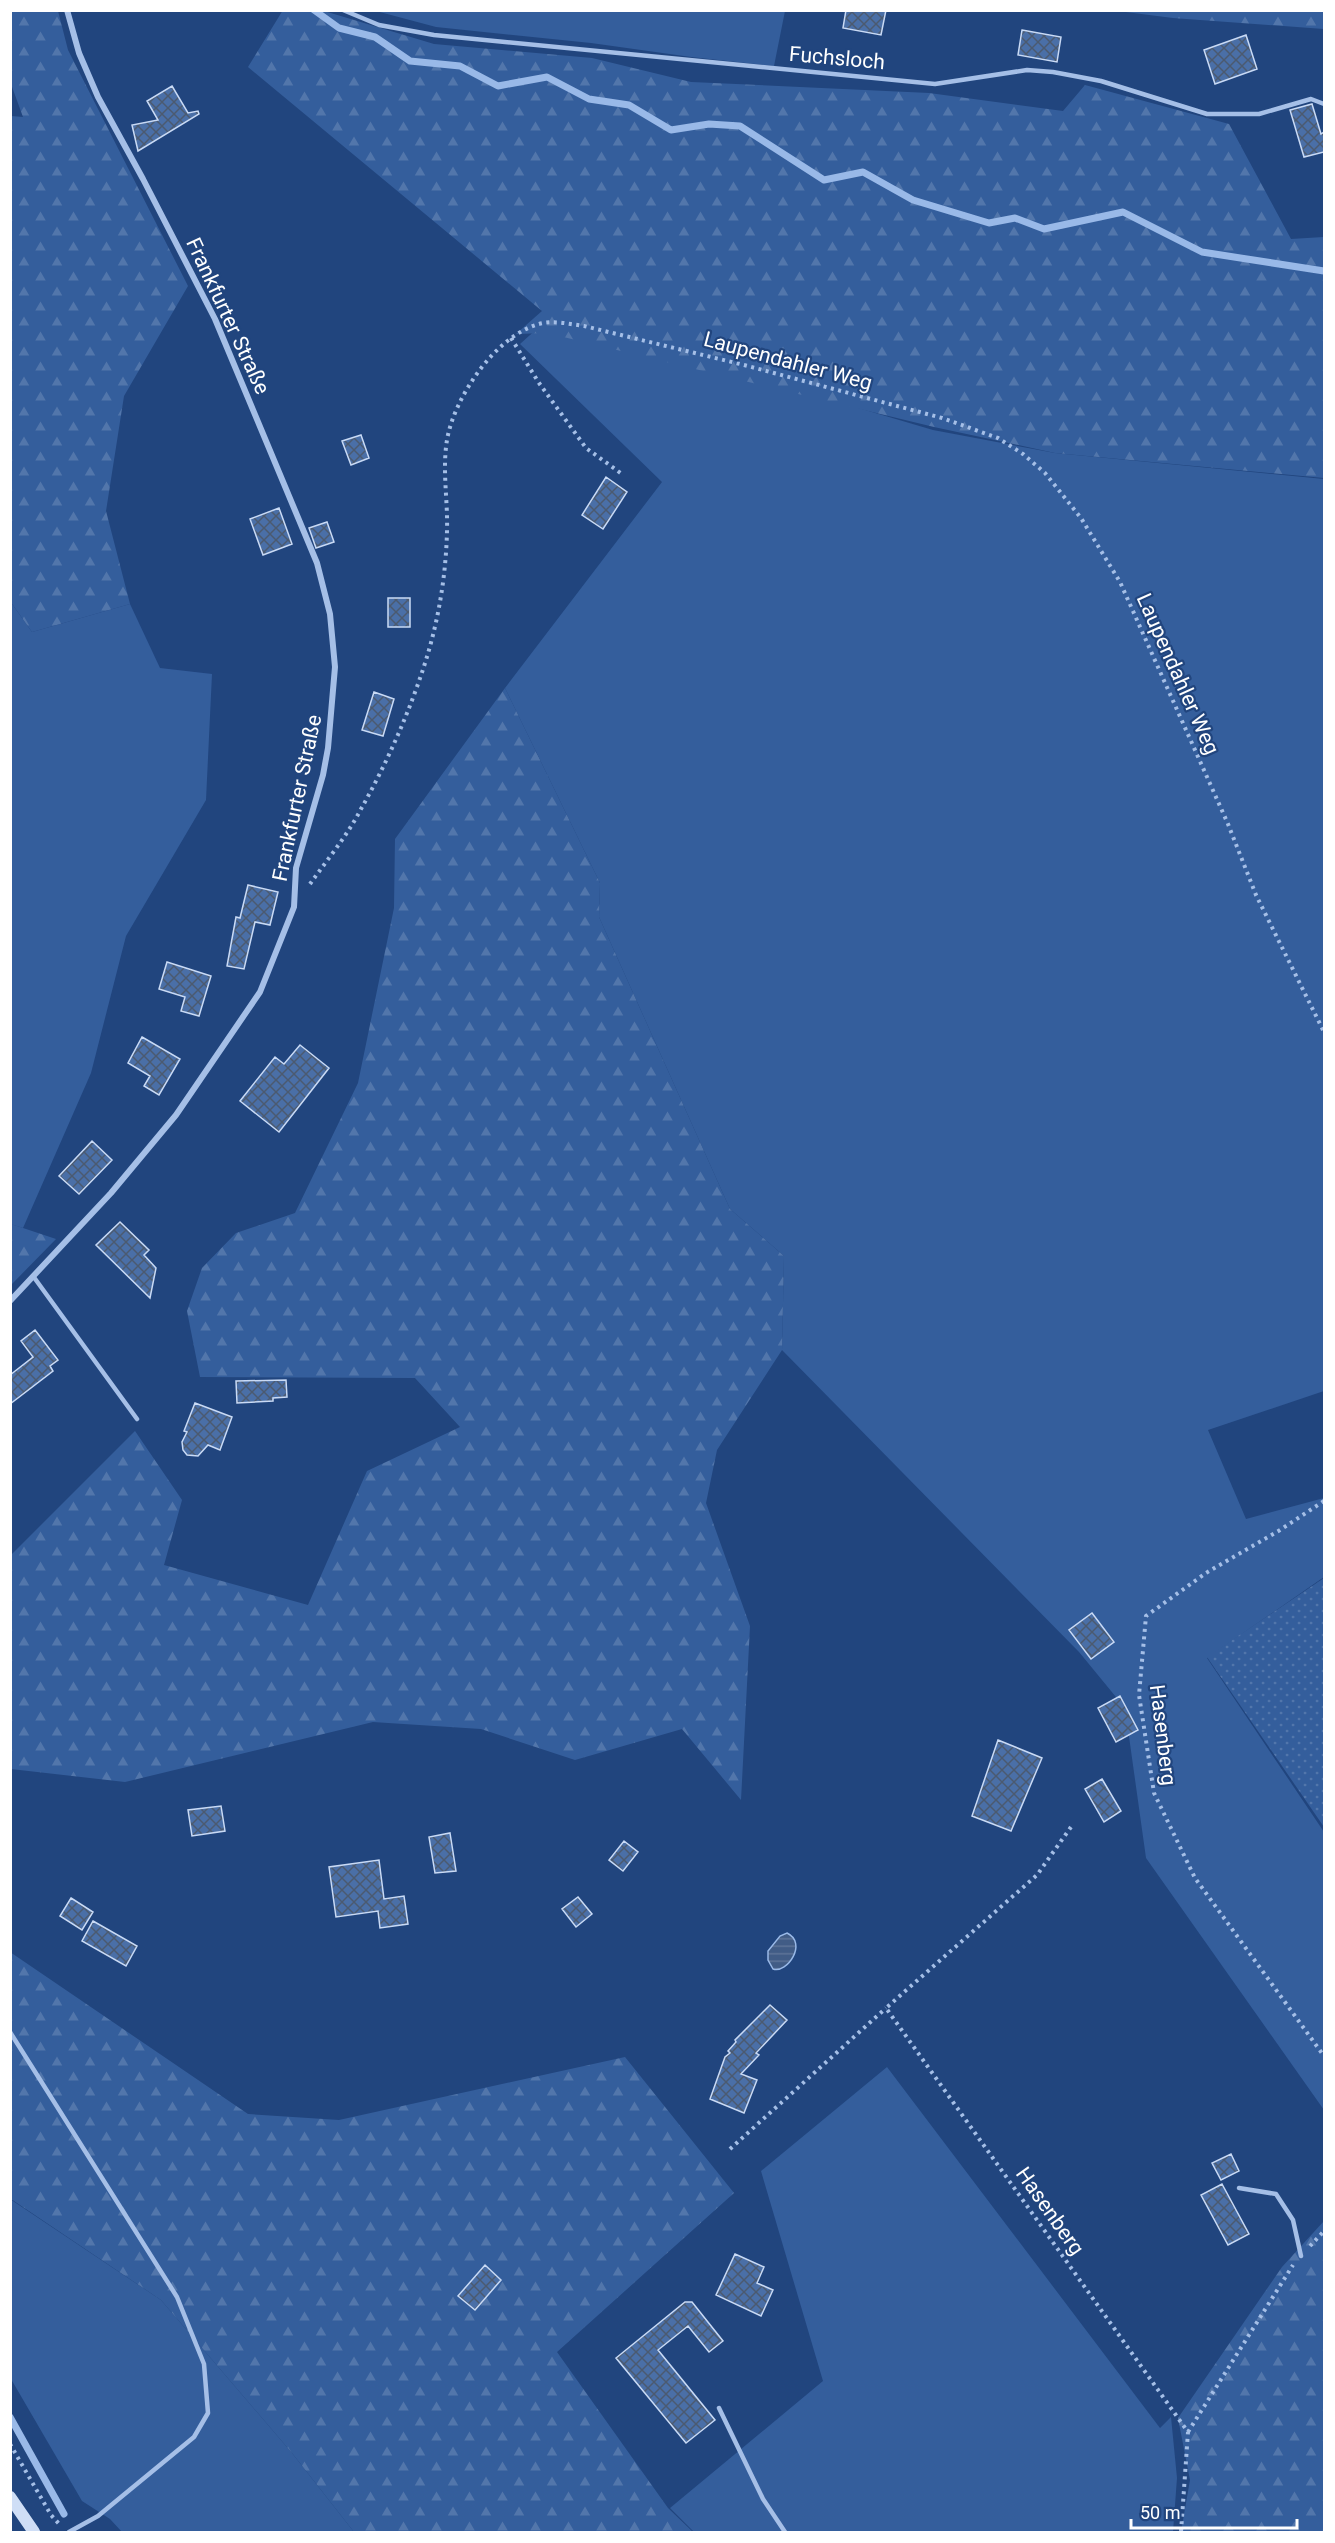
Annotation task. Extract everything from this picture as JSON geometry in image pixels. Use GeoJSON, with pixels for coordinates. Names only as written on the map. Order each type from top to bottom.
{"type":"FeatureCollection","features":[{"type":"Feature","properties":{"kind":"main road"},"geometry":{"type":"LineString","coordinates":[[10,2497],[34,2532]]}},
{"type":"Feature","properties":{"kind":"street","name":"Frankfurter Straße"},"geometry":{"type":"LineString","coordinates":[[10,1301],[111,1193],[176,1115],[260,992],[294,907],[297,868],[322,775],[332,713],[336,666],[325,589],[317,563],[215,319],[98,97],[80,53],[67,10]]}},
{"type":"Feature","properties":{"kind":"lane","name":"Fuchsloch"},"geometry":{"type":"LineString","coordinates":[[343,10],[379,25],[434,35],[935,84],[1027,70],[1053,72],[1101,81],[1207,114],[1259,114],[1311,99],[1324,104]]}},
{"type":"Feature","properties":{"kind":"lane"},"geometry":{"type":"LineString","coordinates":[[33,1276],[137,1419]]}},
{"type":"Feature","properties":{"kind":"lane"},"geometry":{"type":"LineString","coordinates":[[10,2032],[177,2297],[204,2364],[208,2413],[194,2438],[98,2516],[67,2532]]}},
{"type":"Feature","properties":{"kind":"lane"},"geometry":{"type":"LineString","coordinates":[[1239,2188],[1276,2194],[1293,2220],[1301,2256]]}},
{"type":"Feature","properties":{"kind":"lane"},"geometry":{"type":"LineString","coordinates":[[719,2408],[763,2499],[785,2532]]}},
{"type":"Feature","properties":{"kind":"path","name":"Laupendahler Weg"},"geometry":{"type":"LineString","coordinates":[[294,907],[360,811],[413,697],[436,621],[444,576],[447,530],[445,454],[447,437],[454,417],[478,373],[493,354],[511,338],[540,324],[559,323],[584,326],[744,365],[970,427],[998,438],[1045,472],[1081,518],[1120,582],[1228,824],[1256,896],[1324,1032]]}},
{"type":"Feature","properties":{"kind":"path"},"geometry":{"type":"LineString","coordinates":[[511,338],[539,383],[586,448],[622,474]]}},
{"type":"Feature","properties":{"kind":"path","name":"Hasenberg"},"geometry":{"type":"LineString","coordinates":[[1324,1501],[1280,1530],[1206,1573],[1146,1616],[1139,1695],[1154,1793],[1195,1878],[1324,2056]]}},
{"type":"Feature","properties":{"kind":"path"},"geometry":{"type":"LineString","coordinates":[[730,2149],[1037,1875],[1071,1827]]}},
{"type":"Feature","properties":{"kind":"path","name":"Hasenberg"},"geometry":{"type":"LineString","coordinates":[[886,2008],[1188,2432]]}},
{"type":"Feature","properties":{"kind":"path"},"geometry":{"type":"LineString","coordinates":[[1181,2532],[1188,2432],[1287,2270],[1324,2231]]}},
{"type":"Feature","properties":{"kind":"path"},"geometry":{"type":"LineString","coordinates":[[10,2444],[51,2515],[67,2532]]}},
{"type":"Feature","properties":{"kind":"green space"},"geometry":{"type":"Polygon","coordinates":[[[11,10],[58,11],[68,50],[188,286],[124,396],[106,511],[130,604],[32,632],[10,601],[11,116],[23,117],[11,84],[11,10]]]}},
{"type":"Feature","properties":{"kind":"green space"},"geometry":{"type":"Polygon","coordinates":[[[283,10],[324,11],[434,44],[592,58],[691,82],[929,93],[1063,111],[1085,85],[1229,124],[1291,239],[1324,237],[1324,478],[1055,453],[934,427],[547,333],[516,334],[542,311],[248,67],[283,10]]]}},
{"type":"Feature","properties":{"kind":"green space"},"geometry":{"type":"Polygon","coordinates":[[[376,11],[785,11],[774,66],[591,43],[436,27],[376,11]]]}},
{"type":"Feature","properties":{"kind":"green space"},"geometry":{"type":"Polygon","coordinates":[[[1118,11],[1324,11],[1324,29],[1173,18],[1118,11]]]}},
{"type":"Feature","properties":{"kind":"green space"},"geometry":{"type":"Polygon","coordinates":[[[550,317],[933,430],[1055,453],[1324,479],[1324,1391],[1208,1430],[1246,1519],[1324,1498],[1324,1577],[1207,1658],[1324,1832],[1324,2110],[1146,1858],[1125,1708],[1079,1652],[782,1350],[784,1256],[730,1209],[599,917],[600,883],[505,688],[662,482],[520,344],[550,317]]]}},
{"type":"Feature","properties":{"kind":"green space"},"geometry":{"type":"Polygon","coordinates":[[[10,601],[32,632],[130,604],[160,668],[212,674],[206,800],[126,936],[91,1073],[23,1228],[10,1224],[10,601]]]}},
{"type":"Feature","properties":{"kind":"green space"},"geometry":{"type":"Polygon","coordinates":[[[505,688],[600,883],[599,917],[730,1209],[784,1256],[782,1350],[717,1450],[706,1503],[750,1626],[741,1800],[682,1729],[575,1760],[481,1729],[373,1722],[125,1782],[11,1769],[11,1555],[135,1431],[182,1500],[164,1565],[308,1605],[367,1471],[460,1427],[415,1378],[200,1377],[187,1311],[202,1268],[236,1233],[295,1213],[358,1083],[394,908],[395,839],[505,688]]]}},
{"type":"Feature","properties":{"kind":"green space"},"geometry":{"type":"Polygon","coordinates":[[[10,1224],[56,1239],[11,1285],[10,1224]]]}},
{"type":"Feature","properties":{"kind":"green space"},"geometry":{"type":"Polygon","coordinates":[[[1324,1578],[1324,1827],[1207,1657],[1324,1578]]]}},
{"type":"Feature","properties":{"kind":"green space"},"geometry":{"type":"Polygon","coordinates":[[[10,1952],[248,2114],[339,2120],[625,2057],[734,2193],[557,2352],[668,2508],[693,2532],[354,2532],[292,2453],[161,2300],[11,2199],[10,1952]]]}},
{"type":"Feature","properties":{"kind":"green space"},"geometry":{"type":"Polygon","coordinates":[[[887,2067],[1160,2428],[1171,2417],[1177,2478],[1173,2532],[694,2532],[670,2508],[823,2381],[761,2171],[887,2067]]]}},
{"type":"Feature","properties":{"kind":"green space"},"geometry":{"type":"Polygon","coordinates":[[[10,2199],[161,2300],[292,2453],[354,2532],[122,2532],[110,2519],[82,2501],[11,2379],[10,2199]]]}},
{"type":"Feature","properties":{"kind":"green space"},"geometry":{"type":"Polygon","coordinates":[[[1324,2221],[1324,2532],[1181,2532],[1190,2480],[1178,2418],[1282,2267],[1324,2221]]]}},
{"type":"Feature","properties":{"kind":"shaded area"},"geometry":{"type":"Polygon","coordinates":[[[787,1933],[796,1944],[793,1957],[784,1967],[773,1969],[768,1960],[768,1951],[780,1936],[787,1933]]]}},
{"type":"Feature","properties":{"kind":"building"},"geometry":{"type":"Polygon","coordinates":[[[846,10],[886,10],[881,35],[843,28],[846,10]]]}},
{"type":"Feature","properties":{"kind":"building"},"geometry":{"type":"Polygon","coordinates":[[[1022,30],[1061,37],[1057,62],[1018,55],[1022,30]]]}},
{"type":"Feature","properties":{"kind":"building"},"geometry":{"type":"Polygon","coordinates":[[[1246,35],[1257,69],[1215,84],[1204,50],[1246,35]]]}},
{"type":"Feature","properties":{"kind":"building"},"geometry":{"type":"Polygon","coordinates":[[[172,86],[188,113],[198,111],[199,114],[138,151],[132,125],[158,120],[147,101],[172,86]]]}},
{"type":"Feature","properties":{"kind":"building"},"geometry":{"type":"Polygon","coordinates":[[[1312,104],[1321,134],[1324,132],[1324,152],[1304,157],[1290,110],[1312,104]]]}},
{"type":"Feature","properties":{"kind":"building"},"geometry":{"type":"Polygon","coordinates":[[[361,435],[369,458],[351,465],[342,441],[361,435]]]}},
{"type":"Feature","properties":{"kind":"building"},"geometry":{"type":"Polygon","coordinates":[[[606,477],[627,492],[603,529],[582,515],[606,477]]]}},
{"type":"Feature","properties":{"kind":"building"},"geometry":{"type":"Polygon","coordinates":[[[279,508],[292,544],[263,555],[250,519],[279,508]]]}},
{"type":"Feature","properties":{"kind":"building"},"geometry":{"type":"Polygon","coordinates":[[[327,522],[334,542],[316,548],[309,528],[327,522]]]}},
{"type":"Feature","properties":{"kind":"building"},"geometry":{"type":"Polygon","coordinates":[[[388,598],[410,598],[410,627],[388,627],[388,598]]]}},
{"type":"Feature","properties":{"kind":"building"},"geometry":{"type":"Polygon","coordinates":[[[374,692],[394,699],[383,736],[362,730],[374,692]]]}},
{"type":"Feature","properties":{"kind":"building"},"geometry":{"type":"Polygon","coordinates":[[[248,885],[278,892],[270,925],[255,922],[244,969],[227,966],[236,917],[240,918],[248,885]]]}},
{"type":"Feature","properties":{"kind":"building"},"geometry":{"type":"Polygon","coordinates":[[[167,962],[211,976],[199,1016],[181,1011],[185,997],[159,989],[167,962]]]}},
{"type":"Feature","properties":{"kind":"building"},"geometry":{"type":"Polygon","coordinates":[[[142,1037],[180,1059],[159,1095],[144,1086],[150,1076],[128,1063],[142,1037]]]}},
{"type":"Feature","properties":{"kind":"building"},"geometry":{"type":"Polygon","coordinates":[[[300,1045],[329,1068],[279,1132],[240,1101],[275,1057],[284,1064],[300,1045]]]}},
{"type":"Feature","properties":{"kind":"building"},"geometry":{"type":"Polygon","coordinates":[[[92,1141],[112,1160],[79,1194],[59,1176],[92,1141]]]}},
{"type":"Feature","properties":{"kind":"building"},"geometry":{"type":"Polygon","coordinates":[[[120,1222],[149,1250],[144,1255],[156,1268],[150,1298],[96,1245],[120,1222]]]}},
{"type":"Feature","properties":{"kind":"building"},"geometry":{"type":"Polygon","coordinates":[[[35,1330],[58,1360],[50,1366],[53,1371],[10,1404],[10,1375],[33,1357],[21,1341],[35,1330]]]}},
{"type":"Feature","properties":{"kind":"building"},"geometry":{"type":"Polygon","coordinates":[[[286,1380],[287,1397],[273,1398],[273,1401],[237,1403],[236,1381],[286,1380]]]}},
{"type":"Feature","properties":{"kind":"building"},"geometry":{"type":"Polygon","coordinates":[[[195,1403],[232,1417],[220,1450],[208,1445],[198,1456],[187,1455],[183,1450],[182,1442],[187,1432],[184,1431],[195,1403]]]}},
{"type":"Feature","properties":{"kind":"building"},"geometry":{"type":"Polygon","coordinates":[[[1092,1613],[1114,1642],[1091,1659],[1069,1630],[1092,1613]]]}},
{"type":"Feature","properties":{"kind":"building"},"geometry":{"type":"Polygon","coordinates":[[[1120,1696],[1138,1730],[1116,1742],[1098,1708],[1120,1696]]]}},
{"type":"Feature","properties":{"kind":"building"},"geometry":{"type":"Polygon","coordinates":[[[998,1740],[1042,1758],[1011,1831],[972,1816],[998,1740]]]}},
{"type":"Feature","properties":{"kind":"building"},"geometry":{"type":"Polygon","coordinates":[[[1102,1779],[1121,1811],[1104,1822],[1085,1789],[1102,1779]]]}},
{"type":"Feature","properties":{"kind":"building"},"geometry":{"type":"Polygon","coordinates":[[[221,1806],[225,1831],[192,1836],[188,1810],[221,1806]]]}},
{"type":"Feature","properties":{"kind":"building"},"geometry":{"type":"Polygon","coordinates":[[[450,1833],[456,1871],[435,1873],[429,1837],[450,1833]]]}},
{"type":"Feature","properties":{"kind":"building"},"geometry":{"type":"Polygon","coordinates":[[[624,1841],[638,1852],[623,1871],[609,1860],[624,1841]]]}},
{"type":"Feature","properties":{"kind":"building"},"geometry":{"type":"Polygon","coordinates":[[[379,1860],[384,1899],[404,1896],[408,1924],[380,1928],[378,1911],[336,1917],[329,1867],[379,1860]]]}},
{"type":"Feature","properties":{"kind":"building"},"geometry":{"type":"Polygon","coordinates":[[[578,1897],[592,1914],[576,1927],[562,1909],[578,1897]]]}},
{"type":"Feature","properties":{"kind":"building"},"geometry":{"type":"Polygon","coordinates":[[[71,1898],[93,1912],[82,1930],[60,1916],[71,1898]]]}},
{"type":"Feature","properties":{"kind":"building"},"geometry":{"type":"Polygon","coordinates":[[[93,1921],[137,1946],[126,1966],[82,1941],[93,1921]]]}},
{"type":"Feature","properties":{"kind":"building"},"geometry":{"type":"Polygon","coordinates":[[[770,2005],[787,2020],[756,2053],[759,2055],[741,2074],[757,2080],[744,2113],[710,2099],[725,2057],[730,2053],[728,2051],[736,2042],[735,2040],[770,2005]]]}},
{"type":"Feature","properties":{"kind":"building"},"geometry":{"type":"Polygon","coordinates":[[[1231,2154],[1239,2171],[1221,2180],[1212,2163],[1231,2154]]]}},
{"type":"Feature","properties":{"kind":"building"},"geometry":{"type":"Polygon","coordinates":[[[1222,2184],[1249,2234],[1228,2245],[1201,2195],[1222,2184]]]}},
{"type":"Feature","properties":{"kind":"building"},"geometry":{"type":"Polygon","coordinates":[[[735,2254],[764,2267],[757,2283],[773,2290],[761,2316],[716,2295],[735,2254]]]}},
{"type":"Feature","properties":{"kind":"building"},"geometry":{"type":"Polygon","coordinates":[[[485,2265],[501,2280],[475,2310],[458,2296],[485,2265]]]}},
{"type":"Feature","properties":{"kind":"building"},"geometry":{"type":"Polygon","coordinates":[[[685,2302],[692,2302],[723,2341],[709,2352],[688,2326],[658,2350],[715,2420],[686,2443],[616,2358],[685,2302]]]}},
{"type":"Feature","properties":{"kind":"waterway"},"geometry":{"type":"LineString","coordinates":[[314,10],[339,28],[375,37],[410,61],[460,66],[498,86],[547,77],[589,99],[629,105],[671,130],[709,124],[740,126],[824,180],[863,172],[913,200],[989,223],[1015,218],[1044,229],[1123,212],[1202,252],[1324,271]]}},
{"type":"Feature","properties":{"kind":"waterway"},"geometry":{"type":"LineString","coordinates":[[10,2417],[64,2514]]}}]}
